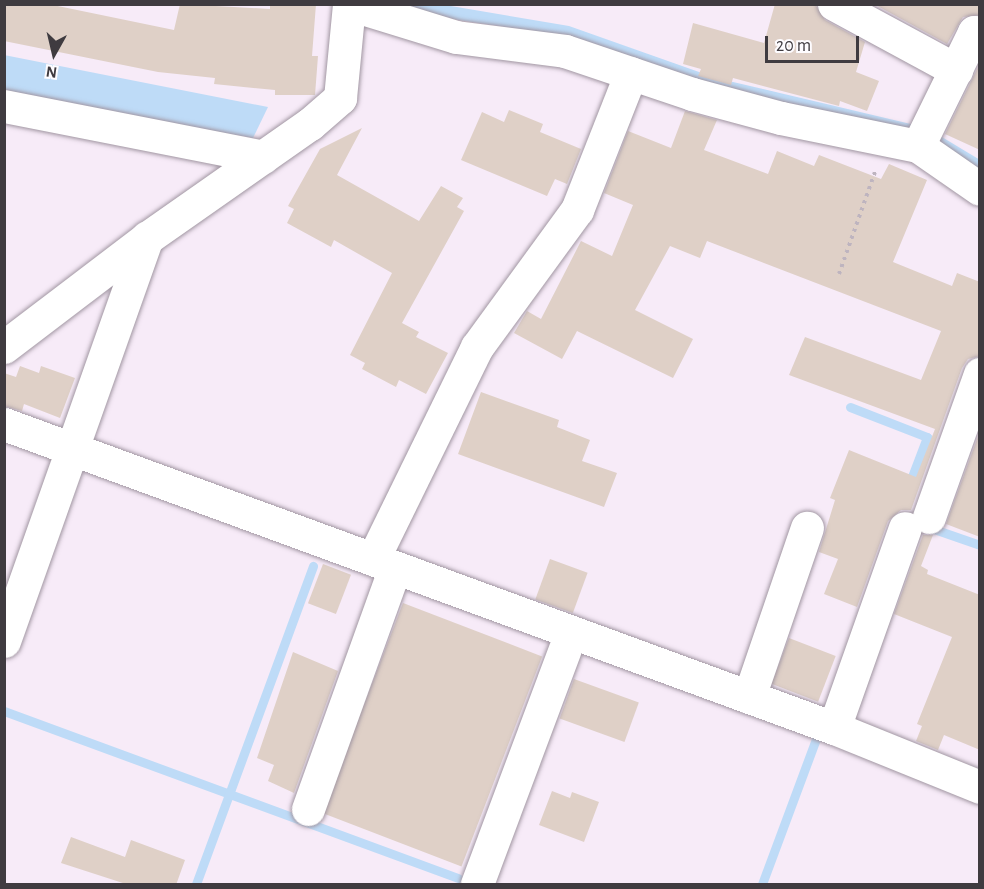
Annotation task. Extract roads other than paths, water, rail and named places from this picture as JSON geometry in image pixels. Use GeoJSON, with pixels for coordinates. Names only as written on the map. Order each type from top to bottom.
{"type":"FeatureCollection","features":[{"type":"Feature","properties":{"kind":"street"},"geometry":{"type":"LineString","coordinates":[[4,347],[147,238],[262,157],[340,98],[349,4],[456,37],[565,51],[781,118],[918,146],[980,189]]}},
{"type":"Feature","properties":{"kind":"street"},"geometry":{"type":"LineString","coordinates":[[834,4],[956,70]]}},
{"type":"Feature","properties":{"kind":"street"},"geometry":{"type":"LineString","coordinates":[[918,146],[974,32],[980,35]]}},
{"type":"Feature","properties":{"kind":"street"},"geometry":{"type":"LineString","coordinates":[[308,810],[384,563],[477,347],[577,210],[631,73]]}},
{"type":"Feature","properties":{"kind":"street"},"geometry":{"type":"LineString","coordinates":[[4,106],[262,157]]}},
{"type":"Feature","properties":{"kind":"street"},"geometry":{"type":"LineString","coordinates":[[4,641],[75,448],[147,238]]}},
{"type":"Feature","properties":{"kind":"street"},"geometry":{"type":"LineString","coordinates":[[834,728],[980,374]]}},
{"type":"Feature","properties":{"kind":"street"},"geometry":{"type":"LineString","coordinates":[[4,424],[75,448],[571,633],[834,728],[980,787]]}},
{"type":"Feature","properties":{"kind":"street"},"geometry":{"type":"LineString","coordinates":[[749,697],[807,528]]}},
{"type":"Feature","properties":{"kind":"street"},"geometry":{"type":"LineString","coordinates":[[477,885],[571,633]]}},
{"type":"Feature","properties":{"kind":"water"},"geometry":{"type":"Polygon","coordinates":[[[392,5],[445,5],[569,26],[716,78],[915,125],[903,133],[794,110],[566,36],[458,20],[392,5]]]}},
{"type":"Feature","properties":{"kind":"water"},"geometry":{"type":"Polygon","coordinates":[[[4,55],[268,107],[253,138],[141,119],[5,90],[4,55]]]}},
{"type":"Feature","properties":{"kind":"waterway"},"geometry":{"type":"LineString","coordinates":[[937,139],[980,165]]}},
{"type":"Feature","properties":{"kind":"waterway"},"geometry":{"type":"LineString","coordinates":[[850,407],[927,437],[908,487]]}},
{"type":"Feature","properties":{"kind":"waterway"},"geometry":{"type":"LineString","coordinates":[[928,527],[980,545]]}},
{"type":"Feature","properties":{"kind":"waterway"},"geometry":{"type":"LineString","coordinates":[[196,884],[313,566]]}},
{"type":"Feature","properties":{"kind":"waterway"},"geometry":{"type":"LineString","coordinates":[[4,711],[458,878]]}},
{"type":"Feature","properties":{"kind":"waterway"},"geometry":{"type":"LineString","coordinates":[[762,884],[816,739]]}}]}
